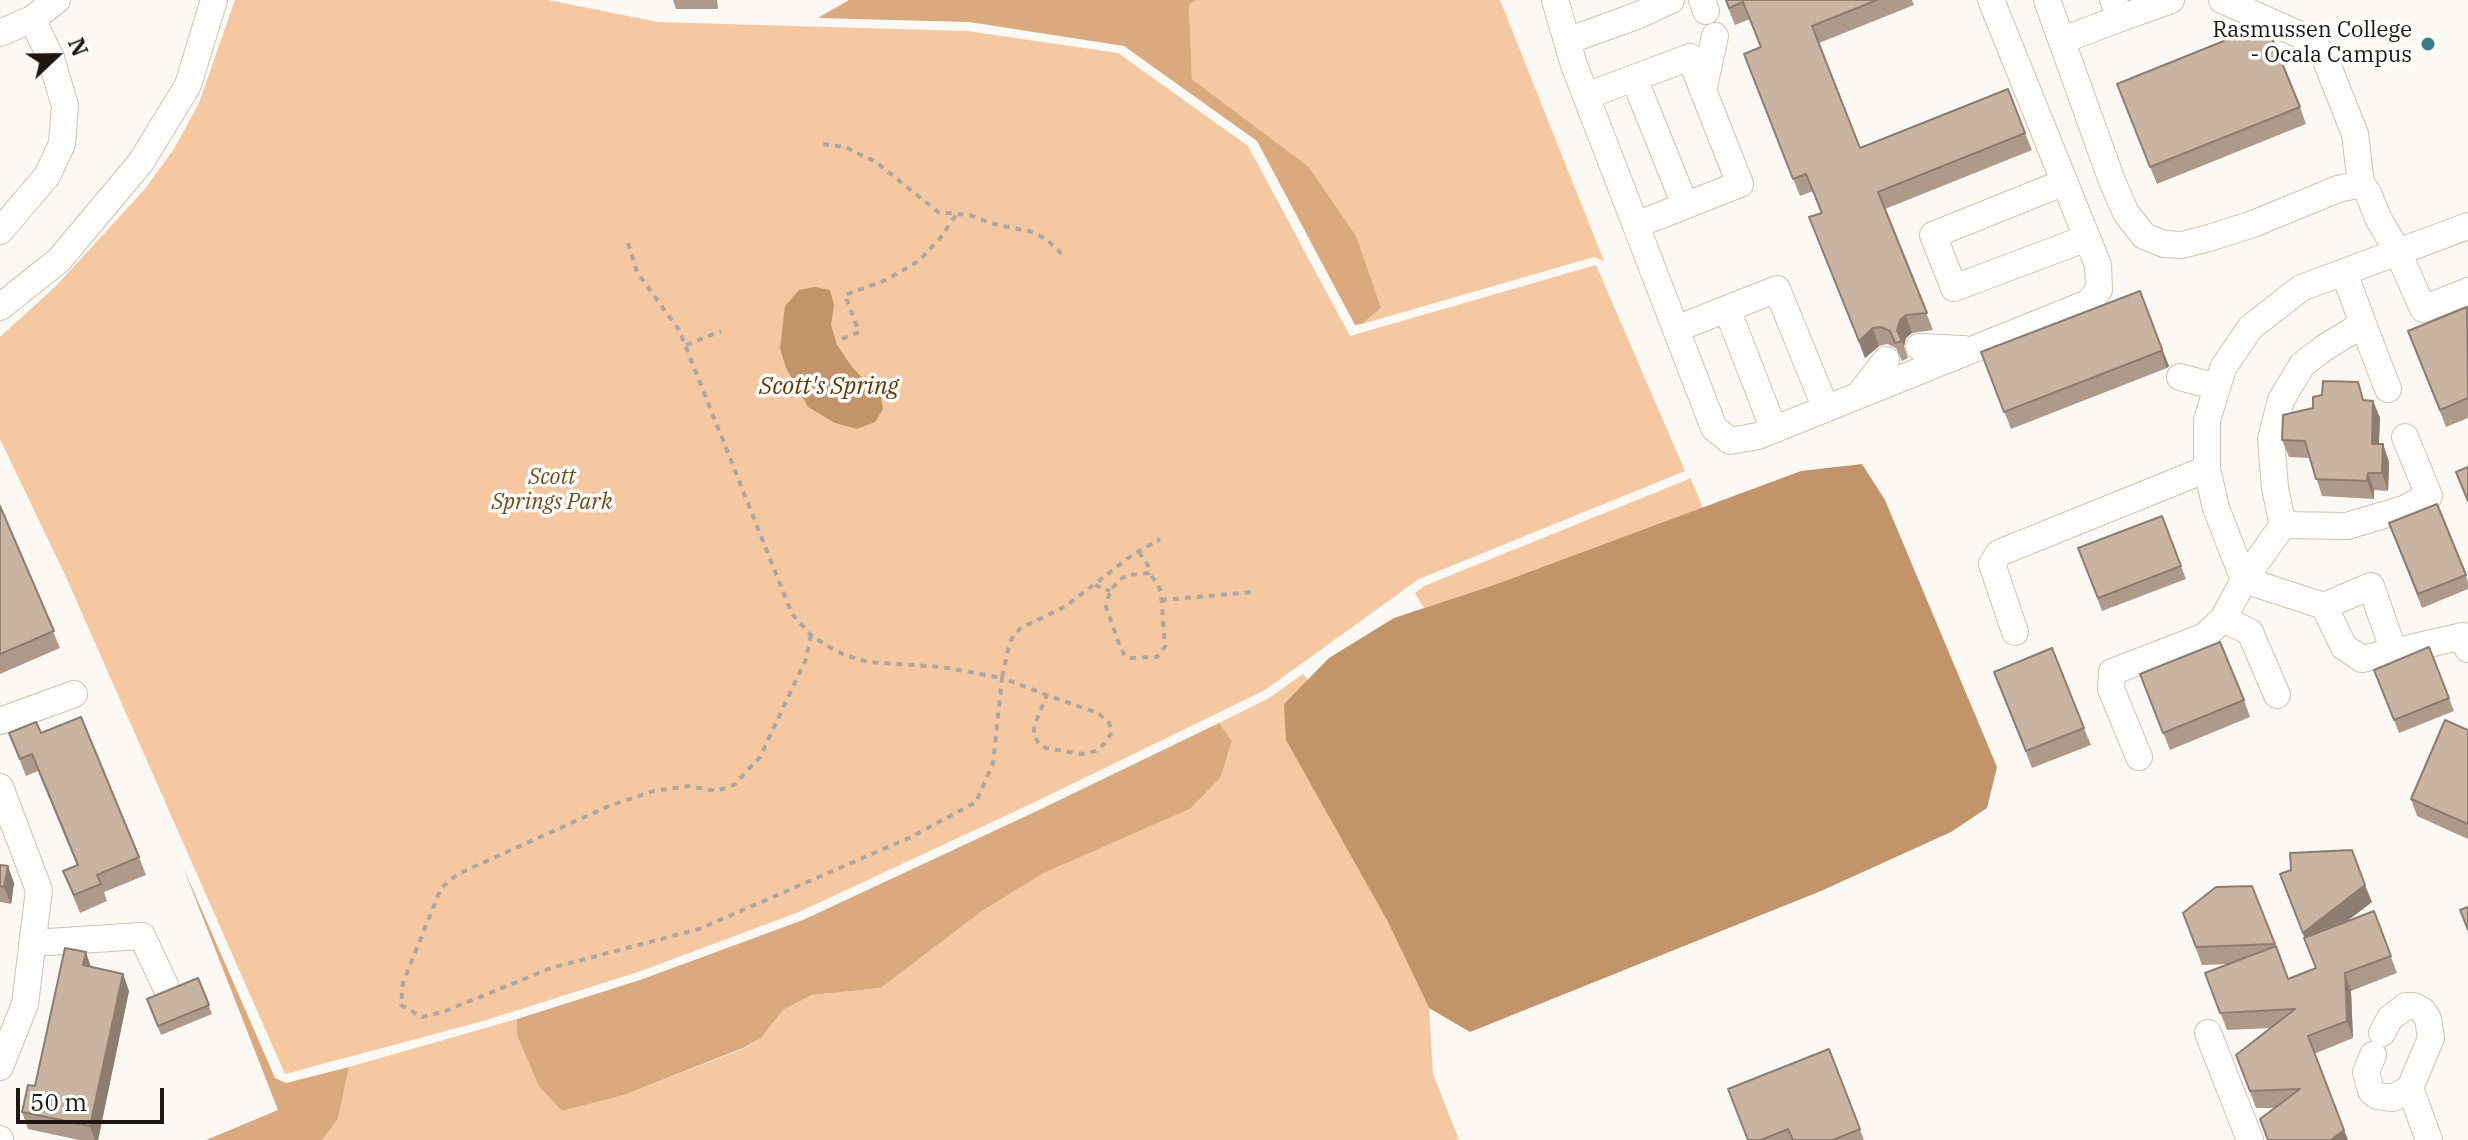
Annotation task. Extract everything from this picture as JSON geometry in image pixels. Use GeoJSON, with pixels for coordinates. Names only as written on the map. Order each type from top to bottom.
{"type":"FeatureCollection","features":[{"type":"Feature","properties":{"kind":"street"},"geometry":{"type":"LineString","coordinates":[[0,33],[32,19],[57,0]]}},
{"type":"Feature","properties":{"kind":"street"},"geometry":{"type":"LineString","coordinates":[[0,307],[59,260],[141,162],[188,85],[214,0]]}},
{"type":"Feature","properties":{"kind":"street"},"geometry":{"type":"LineString","coordinates":[[1555,0],[1586,96],[1714,428],[1730,441],[1774,430],[2088,303],[2099,290],[2098,265],[1991,0]]}},
{"type":"Feature","properties":{"kind":"street"},"geometry":{"type":"LineString","coordinates":[[1567,41],[1671,0]]}},
{"type":"Feature","properties":{"kind":"street"},"geometry":{"type":"LineString","coordinates":[[2047,0],[2112,181],[2126,213],[2144,236],[2164,244],[2182,245],[2253,224],[2338,189],[2361,184]]}},
{"type":"Feature","properties":{"kind":"street"},"geometry":{"type":"LineString","coordinates":[[2063,40],[2117,9],[2171,0]]}},
{"type":"Feature","properties":{"kind":"street"},"geometry":{"type":"LineString","coordinates":[[2222,0],[2307,38],[2324,56],[2355,134],[2361,184],[2398,252],[2423,309],[2468,291]]}},
{"type":"Feature","properties":{"kind":"street"},"geometry":{"type":"LineString","coordinates":[[3,217],[47,176],[62,144],[65,106],[51,58],[32,19]]}},
{"type":"Feature","properties":{"kind":"street"},"geometry":{"type":"LineString","coordinates":[[1703,91],[1715,36]]}},
{"type":"Feature","properties":{"kind":"street"},"geometry":{"type":"LineString","coordinates":[[1586,96],[1690,57],[1740,184],[1636,225]]}},
{"type":"Feature","properties":{"kind":"street"},"geometry":{"type":"LineString","coordinates":[[1634,78],[1685,205]]}},
{"type":"Feature","properties":{"kind":"street"},"geometry":{"type":"LineString","coordinates":[[2065,182],[1933,235],[1954,288],[2087,238]]}},
{"type":"Feature","properties":{"kind":"street"},"geometry":{"type":"LineString","coordinates":[[2244,580],[2216,508],[2207,469],[2207,420],[2223,368],[2250,328],[2301,288],[2468,226]]}},
{"type":"Feature","properties":{"kind":"street"},"geometry":{"type":"LineString","coordinates":[[2344,272],[2388,389]]}},
{"type":"Feature","properties":{"kind":"street"},"geometry":{"type":"LineString","coordinates":[[1676,329],[1777,289],[1826,409]]}},
{"type":"Feature","properties":{"kind":"street"},"geometry":{"type":"LineString","coordinates":[[1727,309],[1774,430]]}},
{"type":"Feature","properties":{"kind":"street"},"geometry":{"type":"LineString","coordinates":[[2139,757],[2111,689],[2112,672],[2205,636],[2223,619],[2244,580],[2283,525],[2275,488],[2271,439],[2281,400],[2302,365],[2363,324]]}},
{"type":"Feature","properties":{"kind":"street"},"geometry":{"type":"LineString","coordinates":[[1919,347],[1972,350]]}},
{"type":"Feature","properties":{"kind":"street"},"geometry":{"type":"LineString","coordinates":[[1858,396],[1886,360]]}},
{"type":"Feature","properties":{"kind":"street"},"geometry":{"type":"LineString","coordinates":[[2180,377],[2217,387]]}},
{"type":"Feature","properties":{"kind":"street"},"geometry":{"type":"LineString","coordinates":[[2283,525],[2347,526],[2404,509],[2429,496],[2405,437]]}},
{"type":"Feature","properties":{"kind":"street"},"geometry":{"type":"LineString","coordinates":[[2015,632],[1992,564],[1999,553],[2207,469]]}},
{"type":"Feature","properties":{"kind":"street"},"geometry":{"type":"LineString","coordinates":[[2244,580],[2324,606],[2371,586],[2394,652]]}},
{"type":"Feature","properties":{"kind":"street"},"geometry":{"type":"LineString","coordinates":[[2324,606],[2344,647],[2362,659],[2463,636],[2468,649]]}},
{"type":"Feature","properties":{"kind":"street"},"geometry":{"type":"LineString","coordinates":[[2223,619],[2250,632],[2277,695]]}},
{"type":"Feature","properties":{"kind":"street"},"geometry":{"type":"LineString","coordinates":[[0,721],[74,694]]}},
{"type":"Feature","properties":{"kind":"street"},"geometry":{"type":"LineString","coordinates":[[0,787],[39,890],[25,1004],[0,1067]]}},
{"type":"Feature","properties":{"kind":"street"},"geometry":{"type":"LineString","coordinates":[[32,943],[142,936],[165,985]]}},
{"type":"Feature","properties":{"kind":"street"},"geometry":{"type":"LineString","coordinates":[[2410,1088],[2393,1098],[2377,1096],[2371,1091],[2366,1072],[2390,1018],[2406,1006],[2423,1011],[2428,1019],[2431,1038],[2410,1088],[2429,1140]]}},
{"type":"Feature","properties":{"kind":"street"},"geometry":{"type":"LineString","coordinates":[[2208,1033],[2250,1140]]}},
{"type":"Feature","properties":{"kind":"path"},"geometry":{"type":"LineString","coordinates":[[823,144],[857,152],[876,162],[938,212],[969,215],[1038,234],[1063,255]]}},
{"type":"Feature","properties":{"kind":"path"},"geometry":{"type":"LineString","coordinates":[[842,339],[859,332],[845,295],[886,280],[919,261],[956,215]]}},
{"type":"Feature","properties":{"kind":"path"},"geometry":{"type":"LineString","coordinates":[[628,243],[637,272],[679,330],[787,603],[792,614],[811,635],[844,655],[869,662],[942,667],[1002,678],[1098,713],[1109,723],[1112,732],[1105,743],[1096,751],[1081,754],[1039,744],[1034,736],[1034,726],[1047,695]]}},
{"type":"Feature","properties":{"kind":"path"},"geometry":{"type":"LineString","coordinates":[[685,346],[721,331]]}},
{"type":"Feature","properties":{"kind":"path"},"geometry":{"type":"LineString","coordinates":[[811,635],[806,659],[760,757],[734,785],[716,791],[689,786],[654,791],[609,806],[458,874],[441,888],[403,983],[401,1005],[422,1017],[443,1012],[551,968],[699,929],[911,837],[976,802],[993,763],[1002,678],[1013,636],[1021,628],[1066,606],[1160,539]]}},
{"type":"Feature","properties":{"kind":"path"},"geometry":{"type":"LineString","coordinates":[[1139,552],[1157,583],[1165,647],[1157,657],[1131,658],[1125,656],[1120,647],[1106,607],[1110,591],[1119,580],[1128,575],[1149,573]]}},
{"type":"Feature","properties":{"kind":"path"},"geometry":{"type":"LineString","coordinates":[[1095,585],[1110,591]]}},
{"type":"Feature","properties":{"kind":"path"},"geometry":{"type":"LineString","coordinates":[[1161,600],[1254,592]]}},
{"type":"Feature","properties":{"kind":"green space","name":"Scott Springs Park"},"geometry":{"type":"Polygon","coordinates":[[[235,0],[548,0],[658,22],[967,31],[1118,53],[1248,146],[1350,336],[1596,265],[1685,471],[1419,579],[1265,690],[799,912],[638,972],[483,1021],[285,1074],[66,577],[0,439],[0,337],[56,286],[144,190],[174,149],[199,103],[235,0]]]}},
{"type":"Feature","properties":{"kind":"green space"},"geometry":{"type":"Polygon","coordinates":[[[1196,0],[1500,0],[1604,261],[1594,257],[1362,324],[1381,308],[1308,166],[1192,79],[1189,5],[1196,0]]]}},
{"type":"Feature","properties":{"kind":"green space"},"geometry":{"type":"Polygon","coordinates":[[[1690,477],[1703,508],[1424,608],[1415,593],[1424,586],[1690,477]]]}},
{"type":"Feature","properties":{"kind":"green space"},"geometry":{"type":"Polygon","coordinates":[[[1303,674],[1308,680],[1284,704],[1429,1008],[1433,1074],[1459,1140],[322,1140],[338,1119],[349,1067],[517,1019],[517,1035],[562,1111],[624,1095],[743,1049],[761,1038],[783,1010],[812,995],[881,988],[982,911],[1044,873],[1190,809],[1221,777],[1232,742],[1219,723],[1269,698],[1303,674]]]}},
{"type":"Feature","properties":{"kind":"shaded area"},"geometry":{"type":"Polygon","coordinates":[[[849,0],[1196,0],[1189,5],[1192,79],[1308,166],[1356,236],[1381,308],[1362,324],[1355,325],[1257,141],[1124,46],[969,22],[818,18],[849,0]]]}},
{"type":"Feature","properties":{"kind":"shaded area"},"geometry":{"type":"Polygon","coordinates":[[[1219,723],[1232,741],[1221,777],[1190,809],[1044,873],[982,911],[881,988],[812,995],[783,1010],[761,1038],[743,1048],[624,1095],[562,1111],[539,1086],[517,1035],[517,1019],[640,980],[803,920],[1219,723]]]}},
{"type":"Feature","properties":{"kind":"shaded area"},"geometry":{"type":"Polygon","coordinates":[[[183,867],[275,1078],[286,1083],[349,1067],[338,1119],[322,1140],[206,1140],[278,1110],[183,867]]]}},
{"type":"Feature","properties":{"kind":"water","name":"Scott's Spring"},"geometry":{"type":"Polygon","coordinates":[[[815,287],[830,290],[834,305],[831,325],[837,345],[852,367],[881,397],[883,409],[875,422],[857,429],[835,423],[808,407],[786,368],[780,348],[785,306],[799,290],[815,287]]]}},
{"type":"Feature","properties":{"kind":"water"},"geometry":{"type":"Polygon","coordinates":[[[1862,464],[1885,500],[1997,767],[1987,808],[1951,832],[1821,891],[1470,1032],[1429,1008],[1387,920],[1286,740],[1284,704],[1329,658],[1394,618],[1494,585],[1801,471],[1862,464]]]}},
{"type":"Feature","properties":{"kind":"building"},"geometry":{"type":"Polygon","coordinates":[[[1726,0],[1877,0],[1812,26],[1860,148],[2008,89],[2025,133],[1878,192],[1927,313],[1906,315],[1900,320],[1897,330],[1902,341],[1895,343],[1890,331],[1881,327],[1873,328],[1859,341],[1809,217],[1822,213],[1806,174],[1793,179],[1744,54],[1761,47],[1743,2],[1729,8],[1726,0]]]}},
{"type":"Feature","properties":{"kind":"building"},"geometry":{"type":"Polygon","coordinates":[[[2266,24],[2300,107],[2150,167],[2117,84],[2266,24]]]}},
{"type":"Feature","properties":{"kind":"building"},"geometry":{"type":"Polygon","coordinates":[[[2140,291],[2161,351],[2004,412],[1981,352],[2140,291]]]}},
{"type":"Feature","properties":{"kind":"building"},"geometry":{"type":"Polygon","coordinates":[[[2467,307],[2468,398],[2440,410],[2408,331],[2467,307]]]}},
{"type":"Feature","properties":{"kind":"building"},"geometry":{"type":"Polygon","coordinates":[[[2323,381],[2358,382],[2363,400],[2373,401],[2372,444],[2383,444],[2382,473],[2368,473],[2367,481],[2316,479],[2305,441],[2282,440],[2283,415],[2313,408],[2313,397],[2322,395],[2323,381]]]}},
{"type":"Feature","properties":{"kind":"building"},"geometry":{"type":"Polygon","coordinates":[[[2468,467],[2468,501],[2456,472],[2468,467]]]}},
{"type":"Feature","properties":{"kind":"building"},"geometry":{"type":"Polygon","coordinates":[[[2437,504],[2466,575],[2418,594],[2389,523],[2437,504]]]}},
{"type":"Feature","properties":{"kind":"building"},"geometry":{"type":"Polygon","coordinates":[[[0,506],[54,631],[0,654],[0,506]]]}},
{"type":"Feature","properties":{"kind":"building"},"geometry":{"type":"Polygon","coordinates":[[[2162,516],[2181,566],[2098,598],[2078,548],[2162,516]]]}},
{"type":"Feature","properties":{"kind":"building"},"geometry":{"type":"Polygon","coordinates":[[[2220,642],[2244,700],[2163,733],[2140,674],[2220,642]]]}},
{"type":"Feature","properties":{"kind":"building"},"geometry":{"type":"Polygon","coordinates":[[[2429,647],[2449,698],[2394,720],[2374,670],[2429,647]]]}},
{"type":"Feature","properties":{"kind":"building"},"geometry":{"type":"Polygon","coordinates":[[[2052,648],[2084,728],[2026,751],[1994,672],[2052,648]]]}},
{"type":"Feature","properties":{"kind":"building"},"geometry":{"type":"Polygon","coordinates":[[[81,717],[139,857],[97,875],[101,884],[74,895],[63,871],[78,865],[32,754],[20,759],[9,733],[36,722],[41,733],[81,717]]]}},
{"type":"Feature","properties":{"kind":"building"},"geometry":{"type":"Polygon","coordinates":[[[2445,720],[2468,730],[2468,824],[2411,799],[2445,720]]]}},
{"type":"Feature","properties":{"kind":"building"},"geometry":{"type":"Polygon","coordinates":[[[2352,850],[2365,885],[2303,933],[2280,874],[2291,870],[2290,853],[2352,850]]]}},
{"type":"Feature","properties":{"kind":"building"},"geometry":{"type":"Polygon","coordinates":[[[0,865],[8,866],[4,887],[0,886],[0,865]]]}},
{"type":"Feature","properties":{"kind":"building"},"geometry":{"type":"Polygon","coordinates":[[[2252,886],[2275,944],[2196,947],[2183,913],[2216,887],[2252,886]]]}},
{"type":"Feature","properties":{"kind":"building"},"geometry":{"type":"Polygon","coordinates":[[[2468,907],[2468,930],[2460,910],[2468,907]]]}},
{"type":"Feature","properties":{"kind":"building"},"geometry":{"type":"Polygon","coordinates":[[[2374,911],[2391,956],[2345,973],[2347,1021],[2308,1036],[2344,1130],[2331,1140],[2268,1140],[2260,1119],[2300,1089],[2250,1091],[2236,1055],[2295,1009],[2220,1013],[2205,973],[2276,946],[2288,979],[2316,968],[2304,938],[2374,911]]]}},
{"type":"Feature","properties":{"kind":"building"},"geometry":{"type":"Polygon","coordinates":[[[65,948],[86,952],[83,965],[123,974],[90,1126],[22,1112],[28,1085],[35,1086],[65,948]]]}},
{"type":"Feature","properties":{"kind":"building"},"geometry":{"type":"Polygon","coordinates":[[[198,978],[209,1005],[158,1026],[147,999],[198,978]]]}},
{"type":"Feature","properties":{"kind":"building"},"geometry":{"type":"Polygon","coordinates":[[[1829,1049],[1860,1129],[1833,1140],[1793,1140],[1788,1129],[1761,1140],[1748,1140],[1728,1089],[1829,1049]]]}},
{"type":"Feature","properties":{"kind":"place","name":"Rasmussen College - Ocala Campus"},"geometry":{"type":"Point","coordinates":[2428,44]}}]}
